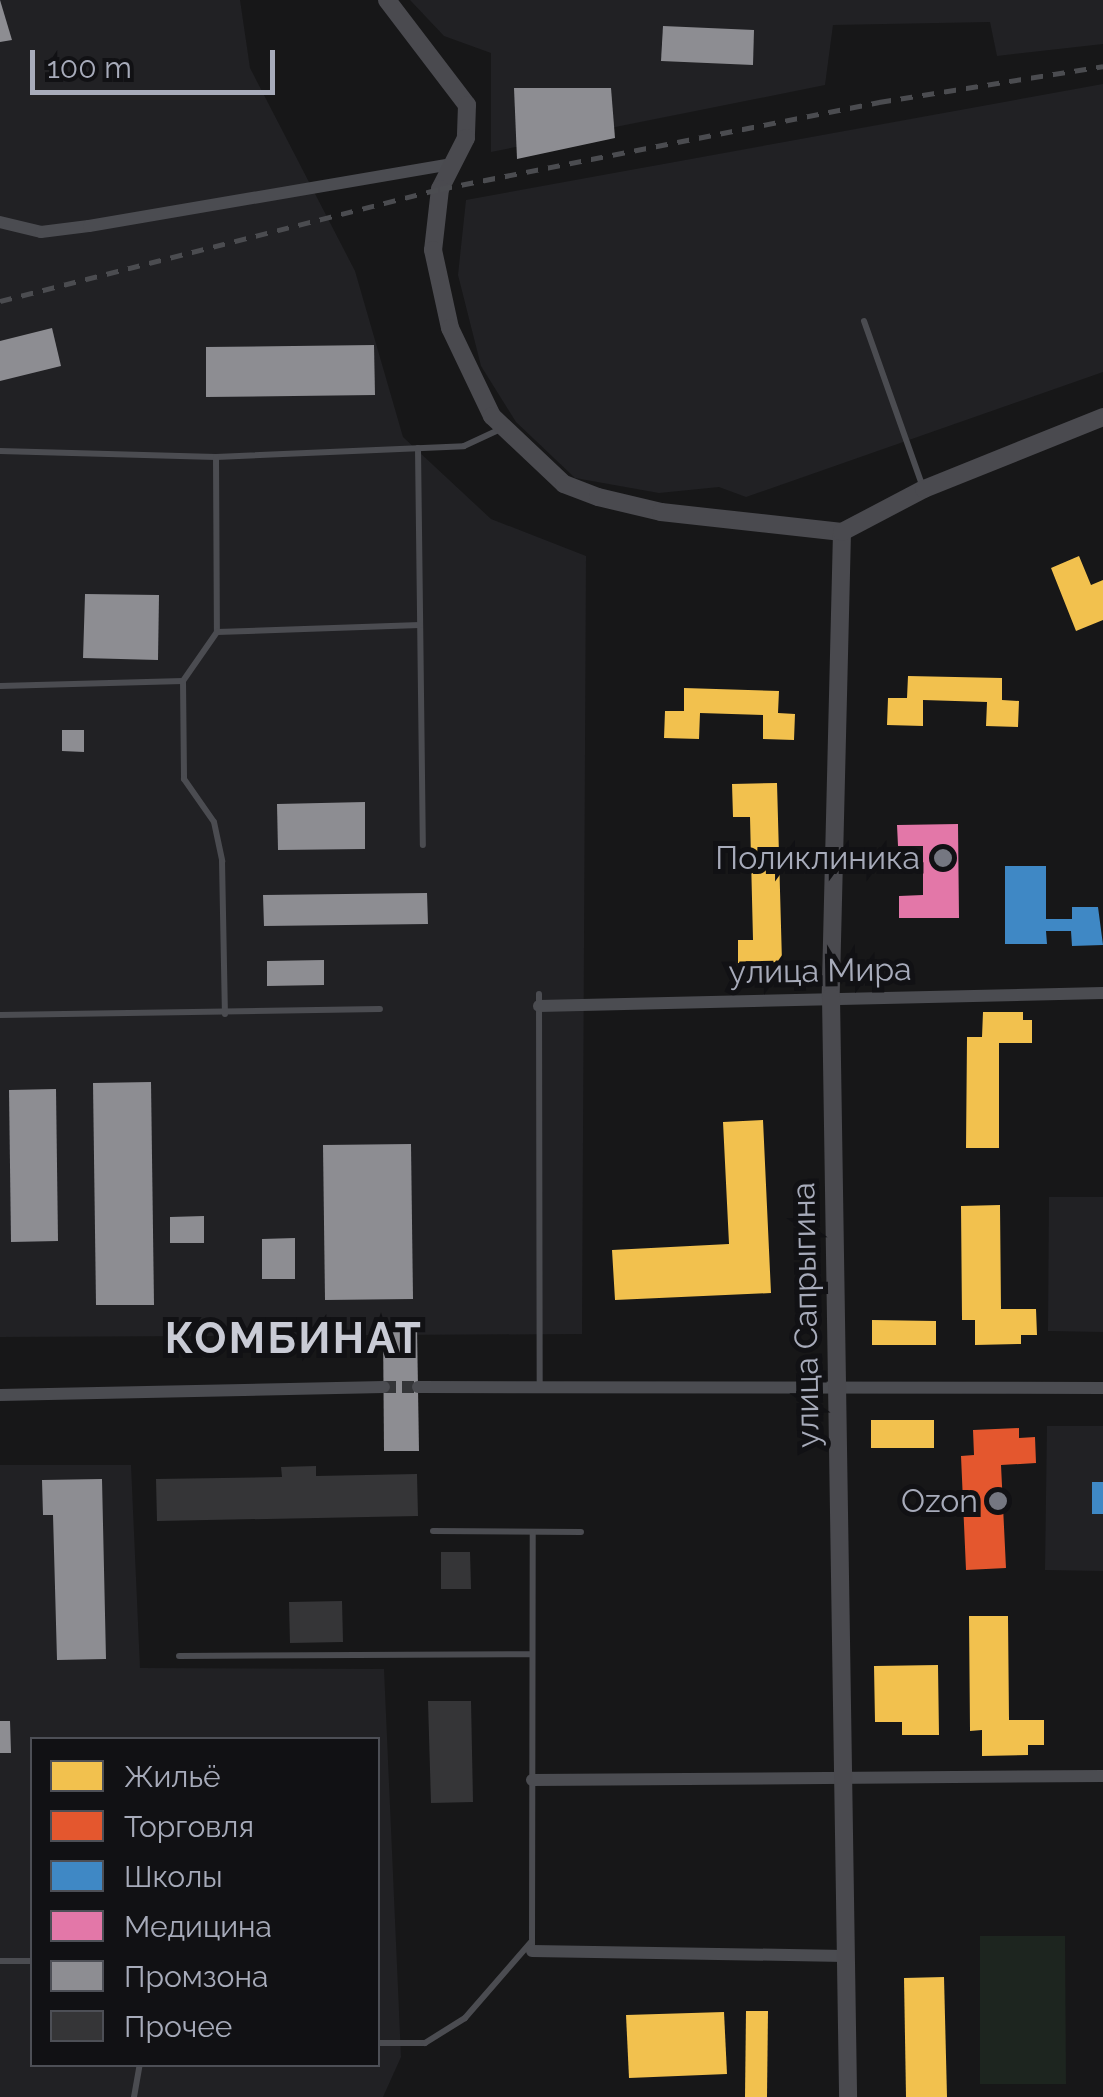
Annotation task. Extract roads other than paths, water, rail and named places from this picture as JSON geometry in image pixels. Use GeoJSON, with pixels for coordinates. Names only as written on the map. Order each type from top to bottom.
{"type":"FeatureCollection","features":[{"type":"Feature","properties":{"kind":"street"},"geometry":{"type":"LineString","coordinates":[[386,0],[468,105],[466,138],[451,164],[435,219],[440,292],[468,374],[502,428],[564,484],[660,512],[842,532],[924,489],[1103,417]]}},
{"type":"Feature","properties":{"kind":"street"},"geometry":{"type":"LineString","coordinates":[[0,222],[40,232],[88,226],[451,164]]}},
{"type":"Feature","properties":{"kind":"street","name":"улица Сапрыгина"},"geometry":{"type":"LineString","coordinates":[[842,532],[831,998],[848,2097]]}},
{"type":"Feature","properties":{"kind":"street","name":"улица Мира"},"geometry":{"type":"LineString","coordinates":[[539,1000],[1103,992]]}},
{"type":"Feature","properties":{"kind":"street"},"geometry":{"type":"LineString","coordinates":[[0,1394],[384,1387]]}},
{"type":"Feature","properties":{"kind":"street"},"geometry":{"type":"LineString","coordinates":[[418,1387],[1103,1388]]}},
{"type":"Feature","properties":{"kind":"street"},"geometry":{"type":"LineString","coordinates":[[532,1780],[1103,1776]]}},
{"type":"Feature","properties":{"kind":"street"},"geometry":{"type":"LineString","coordinates":[[532,1946],[845,1956]]}},
{"type":"Feature","properties":{"kind":"lane"},"geometry":{"type":"LineString","coordinates":[[864,320],[924,489]]}},
{"type":"Feature","properties":{"kind":"lane"},"geometry":{"type":"LineString","coordinates":[[0,452],[216,457],[464,446],[502,428]]}},
{"type":"Feature","properties":{"kind":"lane"},"geometry":{"type":"LineString","coordinates":[[418,448],[423,846]]}},
{"type":"Feature","properties":{"kind":"lane"},"geometry":{"type":"LineString","coordinates":[[216,457],[216,632],[183,681],[184,779],[214,822],[222,861],[225,1014]]}},
{"type":"Feature","properties":{"kind":"lane"},"geometry":{"type":"LineString","coordinates":[[216,632],[420,625]]}},
{"type":"Feature","properties":{"kind":"lane"},"geometry":{"type":"LineString","coordinates":[[0,686],[183,681]]}},
{"type":"Feature","properties":{"kind":"lane"},"geometry":{"type":"LineString","coordinates":[[539,1000],[540,1387]]}},
{"type":"Feature","properties":{"kind":"lane"},"geometry":{"type":"LineString","coordinates":[[0,1014],[380,1009]]}},
{"type":"Feature","properties":{"kind":"lane"},"geometry":{"type":"LineString","coordinates":[[433,1531],[581,1532]]}},
{"type":"Feature","properties":{"kind":"lane"},"geometry":{"type":"LineString","coordinates":[[380,2043],[426,2044],[465,2018],[532,1946],[532,1532]]}},
{"type":"Feature","properties":{"kind":"lane"},"geometry":{"type":"LineString","coordinates":[[179,1656],[532,1654]]}},
{"type":"Feature","properties":{"kind":"lane"},"geometry":{"type":"LineString","coordinates":[[0,1961],[30,1960]]}},
{"type":"Feature","properties":{"kind":"lane"},"geometry":{"type":"LineString","coordinates":[[134,2097],[139,2067]]}},
{"type":"Feature","properties":{"kind":"tunnel"},"geometry":{"type":"LineString","coordinates":[[384,1387],[418,1387]]}},
{"type":"Feature","properties":{"kind":"railway"},"geometry":{"type":"LineString","coordinates":[[0,301],[440,189],[879,102],[1103,66]]}},
{"type":"Feature","properties":{"kind":"place","name":"Поликлиника"},"geometry":{"type":"Point","coordinates":[943,858]}},
{"type":"Feature","properties":{"kind":"place","name":"Ozon"},"geometry":{"type":"Point","coordinates":[998,1501]}},
{"type":"Feature","properties":{"kind":"district","name":"КОМБИНАТ"},"geometry":{"type":"Point","coordinates":[294,1339]}}]}
